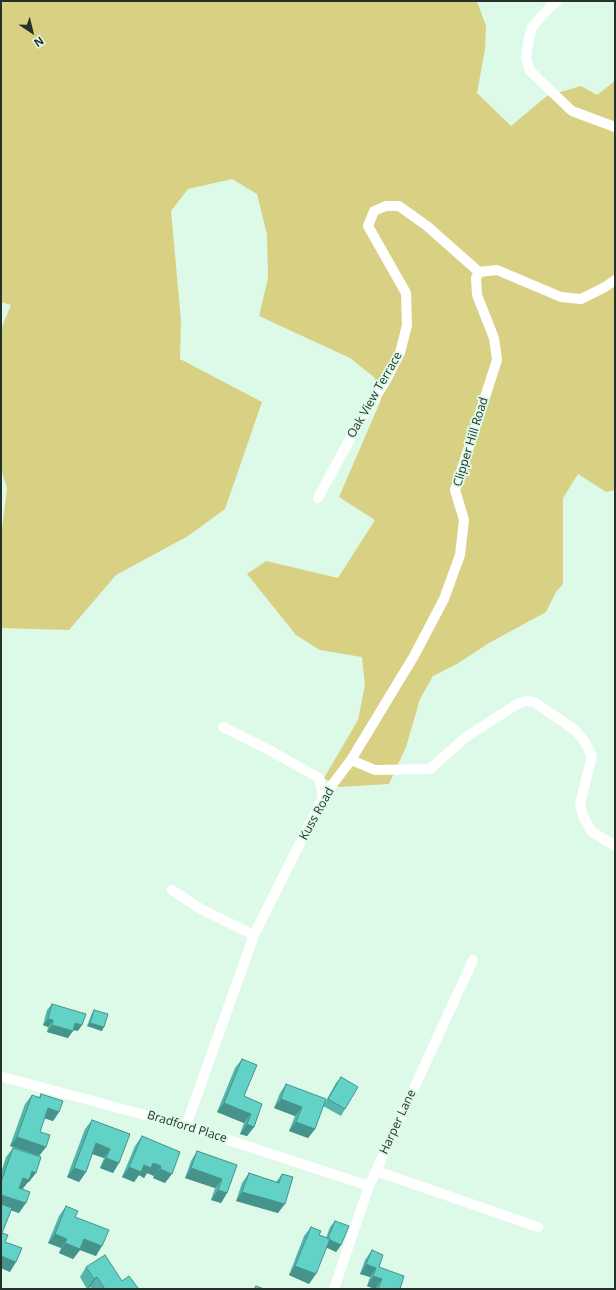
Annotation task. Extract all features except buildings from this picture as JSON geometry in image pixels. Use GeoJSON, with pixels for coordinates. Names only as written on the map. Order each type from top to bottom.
{"type":"FeatureCollection","features":[{"type":"Feature","properties":{"kind":"street"},"geometry":{"type":"LineString","coordinates":[[557,1],[532,27],[526,58],[530,71],[572,111],[615,127]]}},
{"type":"Feature","properties":{"kind":"street","name":"Oak View Terrace"},"geometry":{"type":"LineString","coordinates":[[318,498],[357,426],[385,382],[400,353],[407,325],[406,293],[368,226],[374,211],[386,206],[399,206],[427,226],[479,272]]}},
{"type":"Feature","properties":{"kind":"street"},"geometry":{"type":"LineString","coordinates":[[479,272],[497,270],[561,297],[581,299],[606,287],[615,280]]}},
{"type":"Feature","properties":{"kind":"street","name":"Clipper Hill Road"},"geometry":{"type":"LineString","coordinates":[[351,760],[414,656],[444,599],[460,556],[464,520],[455,490],[497,360],[494,338],[477,295],[476,278],[479,272]]}},
{"type":"Feature","properties":{"kind":"street"},"geometry":{"type":"LineString","coordinates":[[351,760],[375,770],[430,769],[466,737],[519,704],[527,701],[534,702],[575,730],[585,742],[592,756],[580,804],[583,816],[592,831],[615,846]]}},
{"type":"Feature","properties":{"kind":"street"},"geometry":{"type":"LineString","coordinates":[[223,727],[271,750],[319,778],[323,797]]}},
{"type":"Feature","properties":{"kind":"street","name":"Kuss Road"},"geometry":{"type":"LineString","coordinates":[[186,1126],[254,935],[323,797],[351,760]]}},
{"type":"Feature","properties":{"kind":"street"},"geometry":{"type":"LineString","coordinates":[[172,890],[201,909],[254,935]]}},
{"type":"Feature","properties":{"kind":"street","name":"Harper Lane"},"geometry":{"type":"LineString","coordinates":[[334,1289],[369,1186],[473,960]]}},
{"type":"Feature","properties":{"kind":"street","name":"Bradford Place"},"geometry":{"type":"LineString","coordinates":[[2,1077],[186,1126],[369,1186]]}},
{"type":"Feature","properties":{"kind":"street"},"geometry":{"type":"LineString","coordinates":[[376,1171],[538,1226]]}},
{"type":"Feature","properties":{"kind":"shaded area"},"geometry":{"type":"Polygon","coordinates":[[[1,1],[477,1],[486,26],[485,49],[477,93],[511,126],[547,96],[581,86],[597,95],[615,81],[615,490],[606,492],[578,474],[563,498],[563,584],[556,592],[546,612],[489,643],[457,664],[433,676],[420,699],[406,747],[389,784],[338,787],[324,778],[358,720],[365,685],[362,657],[320,650],[296,635],[247,574],[266,561],[338,578],[375,520],[339,497],[381,400],[374,377],[350,358],[259,316],[268,278],[267,234],[257,194],[232,179],[188,189],[171,211],[181,321],[180,359],[262,402],[225,509],[188,536],[116,575],[69,630],[1,628],[1,537],[7,488],[1,470],[1,329],[11,305],[1,302],[1,1]]]}}]}
